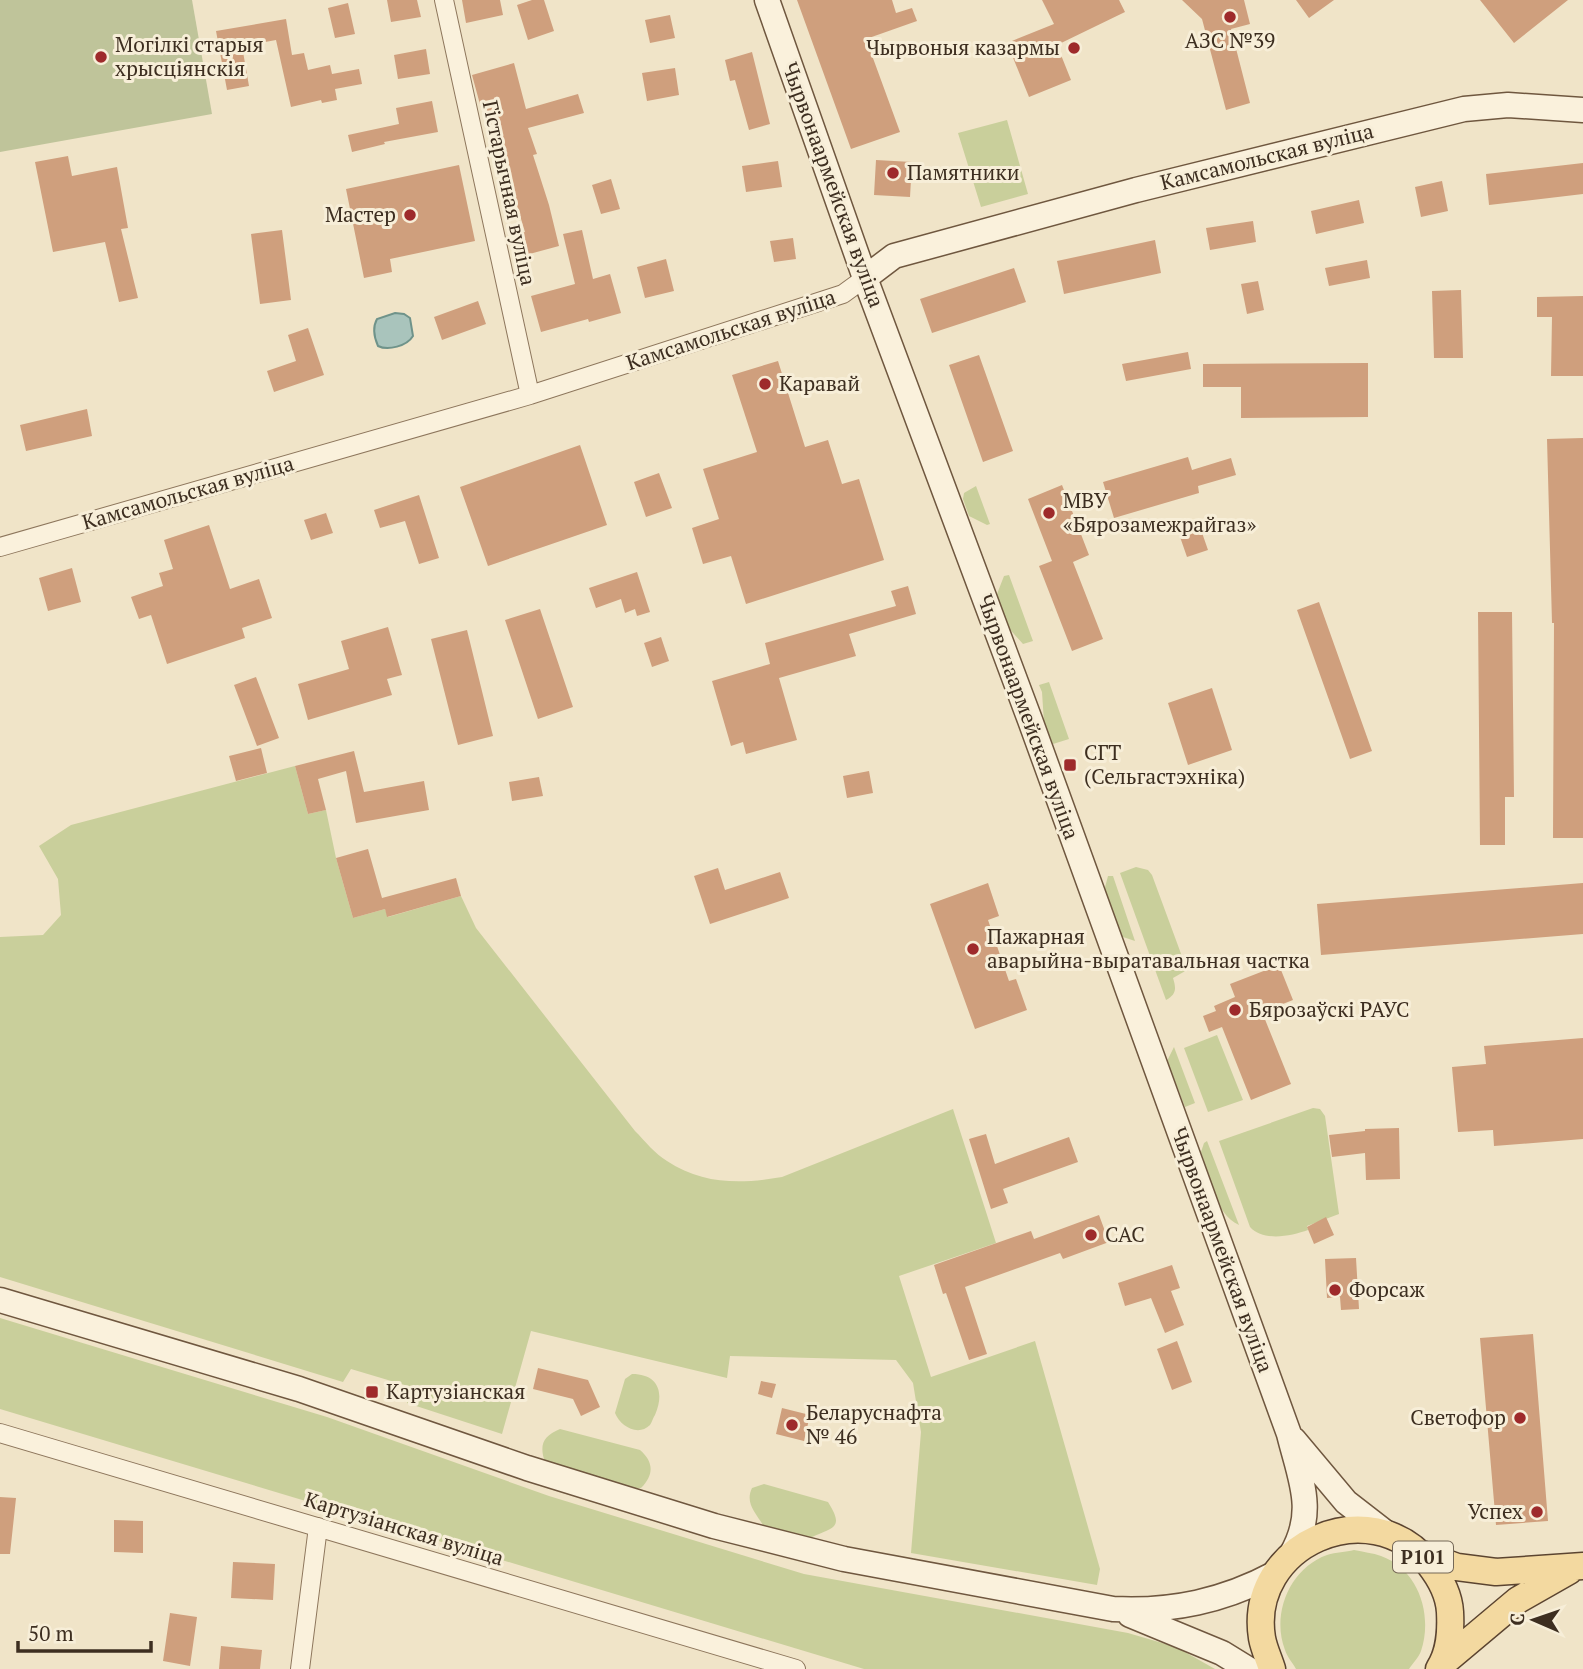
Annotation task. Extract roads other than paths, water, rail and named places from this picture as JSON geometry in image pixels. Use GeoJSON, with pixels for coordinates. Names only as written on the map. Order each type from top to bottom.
{"type":"FeatureCollection","features":[{"type":"Feature","properties":{"kind":"main road","name":"Чырвонаармейская вуліца"},"geometry":{"type":"LineString","coordinates":[[767,0],[865,278],[1030,720],[1289,1434],[1306,1514],[1303,1530],[1283,1564]]}},
{"type":"Feature","properties":{"kind":"main road","name":"Камсамольская вуліца"},"geometry":{"type":"LineString","coordinates":[[865,278],[894,256],[1136,190],[1464,108],[1508,105],[1583,110]]}},
{"type":"Feature","properties":{"kind":"main road"},"geometry":{"type":"LineString","coordinates":[[0,1300],[299,1389],[527,1468],[714,1526],[845,1559],[1113,1609],[1149,1611],[1190,1605],[1252,1586],[1283,1564]]}},
{"type":"Feature","properties":{"kind":"main road","name":"Чырвонаармейская вуліца"},"geometry":{"type":"LineString","coordinates":[[1289,1434],[1346,1502],[1386,1534]]}},
{"type":"Feature","properties":{"kind":"main road","name":"Р101"},"geometry":{"type":"LineString","coordinates":[[1283,1564],[1312,1540],[1336,1531],[1361,1529],[1386,1534],[1420,1553],[1457,1567],[1496,1572],[1578,1567]]}},
{"type":"Feature","properties":{"kind":"main road","name":"Р101"},"geometry":{"type":"LineString","coordinates":[[1420,1553],[1439,1577],[1449,1604],[1451,1634],[1441,1666]]}},
{"type":"Feature","properties":{"kind":"main road"},"geometry":{"type":"LineString","coordinates":[[1272,1669],[1262,1638],[1263,1604],[1283,1564]]}},
{"type":"Feature","properties":{"kind":"main road","name":"Р101"},"geometry":{"type":"LineString","coordinates":[[1441,1666],[1518,1600],[1578,1567]]}},
{"type":"Feature","properties":{"kind":"main road"},"geometry":{"type":"LineString","coordinates":[[1113,1609],[1222,1653],[1248,1669]]}},
{"type":"Feature","properties":{"kind":"street","name":"Гістарычная вуліца"},"geometry":{"type":"LineString","coordinates":[[443,0],[530,395]]}},
{"type":"Feature","properties":{"kind":"street","name":"Камсамольская вуліца"},"geometry":{"type":"LineString","coordinates":[[0,547],[530,395],[843,294],[865,278]]}},
{"type":"Feature","properties":{"kind":"street","name":"Картузіанская вуліца"},"geometry":{"type":"LineString","coordinates":[[0,1433],[796,1669]]}},
{"type":"Feature","properties":{"kind":"street"},"geometry":{"type":"LineString","coordinates":[[300,1669],[318,1527]]}},
{"type":"Feature","properties":{"kind":"water"},"geometry":{"type":"Polygon","coordinates":[[[395,313],[410,318],[413,336],[397,347],[378,346],[374,332],[377,319],[395,313]]]}},
{"type":"Feature","properties":{"kind":"place","name":"АЗС №39"},"geometry":{"type":"Point","coordinates":[1230,17]}},
{"type":"Feature","properties":{"kind":"place","name":"Чырвоныя казармы"},"geometry":{"type":"Point","coordinates":[1074,48]}},
{"type":"Feature","properties":{"kind":"place","name":"Могілкі старыя хрысціянскія"},"geometry":{"type":"Point","coordinates":[101,57]}},
{"type":"Feature","properties":{"kind":"place","name":"Памятники"},"geometry":{"type":"Point","coordinates":[893,173]}},
{"type":"Feature","properties":{"kind":"place","name":"Мастер"},"geometry":{"type":"Point","coordinates":[410,215]}},
{"type":"Feature","properties":{"kind":"place","name":"Каравай"},"geometry":{"type":"Point","coordinates":[765,384]}},
{"type":"Feature","properties":{"kind":"place","name":"МВУ «Бярозамежрайгаз»"},"geometry":{"type":"Point","coordinates":[1049,513]}},
{"type":"Feature","properties":{"kind":"place","name":"СГТ (Сельгастэхніка)"},"geometry":{"type":"Point","coordinates":[1070,765]}},
{"type":"Feature","properties":{"kind":"place","name":"Пажарная аварыйна-выратавальная частка"},"geometry":{"type":"Point","coordinates":[973,949]}},
{"type":"Feature","properties":{"kind":"place","name":"Бярозаўскі РАУС"},"geometry":{"type":"Point","coordinates":[1235,1010]}},
{"type":"Feature","properties":{"kind":"place","name":"САС"},"geometry":{"type":"Point","coordinates":[1091,1235]}},
{"type":"Feature","properties":{"kind":"place","name":"Форсаж"},"geometry":{"type":"Point","coordinates":[1335,1290]}},
{"type":"Feature","properties":{"kind":"place","name":"Картузіанская"},"geometry":{"type":"Point","coordinates":[372,1392]}},
{"type":"Feature","properties":{"kind":"place","name":"Светофор"},"geometry":{"type":"Point","coordinates":[1520,1418]}},
{"type":"Feature","properties":{"kind":"place","name":"Беларуснафта № 46"},"geometry":{"type":"Point","coordinates":[792,1425]}},
{"type":"Feature","properties":{"kind":"place","name":"Успех"},"geometry":{"type":"Point","coordinates":[1537,1512]}}]}
